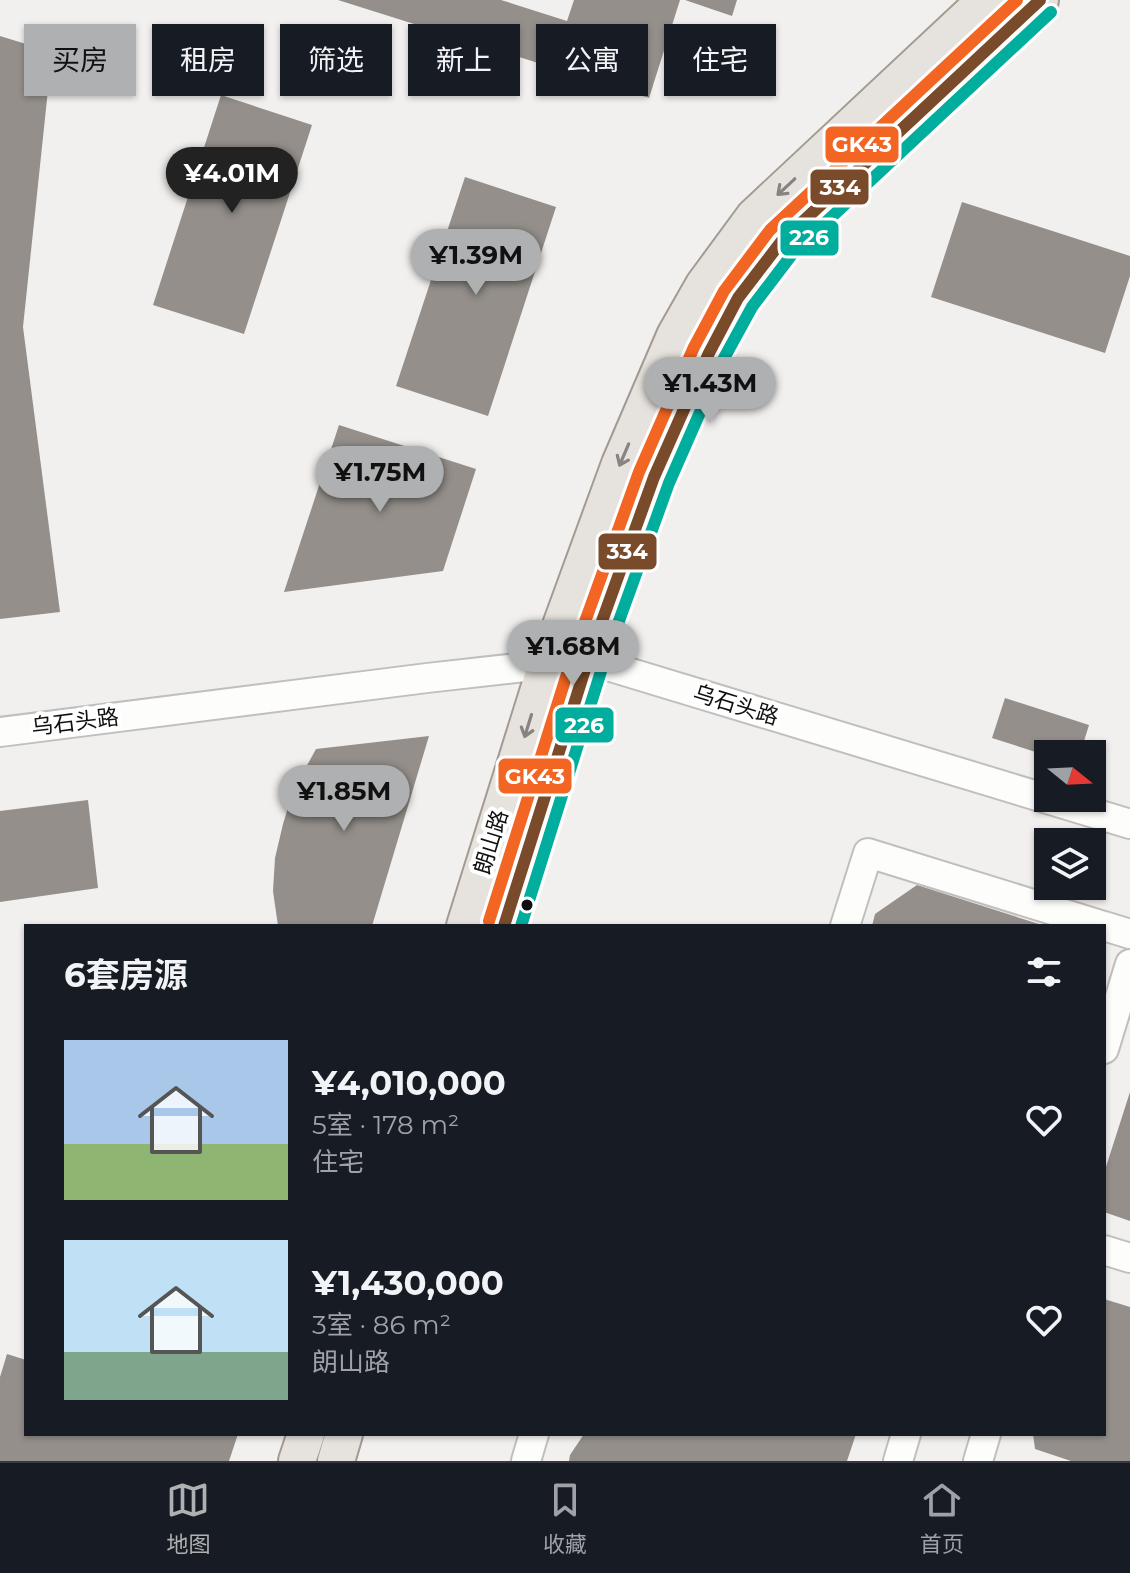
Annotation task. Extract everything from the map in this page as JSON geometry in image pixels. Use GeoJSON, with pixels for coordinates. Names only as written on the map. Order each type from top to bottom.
{"type":"FeatureCollection","features":[{"type":"Feature","properties":{"kind":"main road","name":"朗山路"},"geometry":{"type":"LineString","coordinates":[[466,924],[547,664],[620,464],[675,336],[704,285],[754,217],[986,0]]}},
{"type":"Feature","properties":{"kind":"main road","name":"朗山路"},"geometry":{"type":"LineString","coordinates":[[505,924],[588,660],[654,477],[709,353],[738,298],[781,242],[1040,0]]}},
{"type":"Feature","properties":{"kind":"main road"},"geometry":{"type":"LineString","coordinates":[[297,1461],[305,1436]]}},
{"type":"Feature","properties":{"kind":"main road"},"geometry":{"type":"LineString","coordinates":[[336,1461],[343,1436]]}},
{"type":"Feature","properties":{"kind":"street","name":"乌石头路"},"geometry":{"type":"LineString","coordinates":[[0,732],[588,660],[1130,824]]}},
{"type":"Feature","properties":{"kind":"street"},"geometry":{"type":"LineString","coordinates":[[846,924],[868,853],[1098,924]]}},
{"type":"Feature","properties":{"kind":"street"},"geometry":{"type":"LineString","coordinates":[[1106,927],[1130,934]]}},
{"type":"Feature","properties":{"kind":"street"},"geometry":{"type":"LineString","coordinates":[[1106,1042],[1130,964]]}},
{"type":"Feature","properties":{"kind":"street"},"geometry":{"type":"LineString","coordinates":[[1106,1251],[1130,1258]]}},
{"type":"Feature","properties":{"kind":"street"},"geometry":{"type":"LineString","coordinates":[[526,1461],[533,1436]]}},
{"type":"Feature","properties":{"kind":"street"},"geometry":{"type":"LineString","coordinates":[[898,1461],[905,1436]]}},
{"type":"Feature","properties":{"kind":"street"},"geometry":{"type":"LineString","coordinates":[[978,1461],[985,1436]]}},
{"type":"Feature","properties":{"kind":"building"},"geometry":{"type":"Polygon","coordinates":[[[338,0],[501,0],[567,21],[574,0],[680,0],[672,24],[664,24],[664,51],[649,98],[643,96],[648,96],[648,24],[536,24],[536,62],[520,57],[520,24],[414,24],[338,0]]]}},
{"type":"Feature","properties":{"kind":"building"},"geometry":{"type":"Polygon","coordinates":[[[685,0],[737,0],[732,16],[685,0]]]}},
{"type":"Feature","properties":{"kind":"building"},"geometry":{"type":"Polygon","coordinates":[[[0,36],[24,43],[24,96],[47,96],[23,327],[60,612],[0,619],[0,36]]]}},
{"type":"Feature","properties":{"kind":"building"},"geometry":{"type":"Polygon","coordinates":[[[221,96],[312,125],[244,334],[153,305],[221,96]]]}},
{"type":"Feature","properties":{"kind":"building"},"geometry":{"type":"Polygon","coordinates":[[[465,177],[556,207],[488,416],[396,386],[465,177]]]}},
{"type":"Feature","properties":{"kind":"building"},"geometry":{"type":"Polygon","coordinates":[[[962,202],[1130,256],[1130,276],[1105,353],[931,297],[962,202]]]}},
{"type":"Feature","properties":{"kind":"building"},"geometry":{"type":"Polygon","coordinates":[[[339,425],[476,469],[443,571],[284,592],[339,425]]]}},
{"type":"Feature","properties":{"kind":"building"},"geometry":{"type":"Polygon","coordinates":[[[1005,698],[1089,725],[1084,740],[1034,740],[1034,752],[992,738],[1005,698]]]}},
{"type":"Feature","properties":{"kind":"building"},"geometry":{"type":"Polygon","coordinates":[[[429,736],[373,924],[278,924],[273,891],[275,858],[293,791],[316,749],[429,736]]]}},
{"type":"Feature","properties":{"kind":"building"},"geometry":{"type":"Polygon","coordinates":[[[88,800],[98,888],[0,902],[0,811],[88,800]]]}},
{"type":"Feature","properties":{"kind":"building"},"geometry":{"type":"Polygon","coordinates":[[[917,885],[1039,924],[872,924],[875,914],[917,885]]]}},
{"type":"Feature","properties":{"kind":"building"},"geometry":{"type":"Polygon","coordinates":[[[1130,1092],[1130,1221],[1106,1213],[1106,1167],[1130,1092]]]}},
{"type":"Feature","properties":{"kind":"building"},"geometry":{"type":"Polygon","coordinates":[[[1106,1300],[1130,1307],[1130,1461],[1071,1461],[1035,1449],[1033,1436],[1106,1436],[1106,1300]]]}},
{"type":"Feature","properties":{"kind":"building"},"geometry":{"type":"Polygon","coordinates":[[[7,1354],[24,1359],[24,1436],[237,1436],[229,1461],[0,1461],[0,1377],[7,1354]]]}},
{"type":"Feature","properties":{"kind":"building"},"geometry":{"type":"Polygon","coordinates":[[[583,1436],[855,1436],[847,1461],[569,1461],[583,1436]]]}},
{"type":"Feature","properties":{"kind":"transit line","name":"GK43"},"geometry":{"type":"LineString","coordinates":[[489,921],[573,655],[639,472],[694,347],[724,291],[770,230],[1017,0]]}},
{"type":"Feature","properties":{"kind":"transit line","name":"334"},"geometry":{"type":"LineString","coordinates":[[505,924],[588,660],[654,477],[709,353],[738,298],[781,242],[1040,0]]}},
{"type":"Feature","properties":{"kind":"transit line","name":"226"},"geometry":{"type":"LineString","coordinates":[[522,924],[603,665],[669,483],[723,360],[752,307],[793,253],[1051,12]]}}]}
